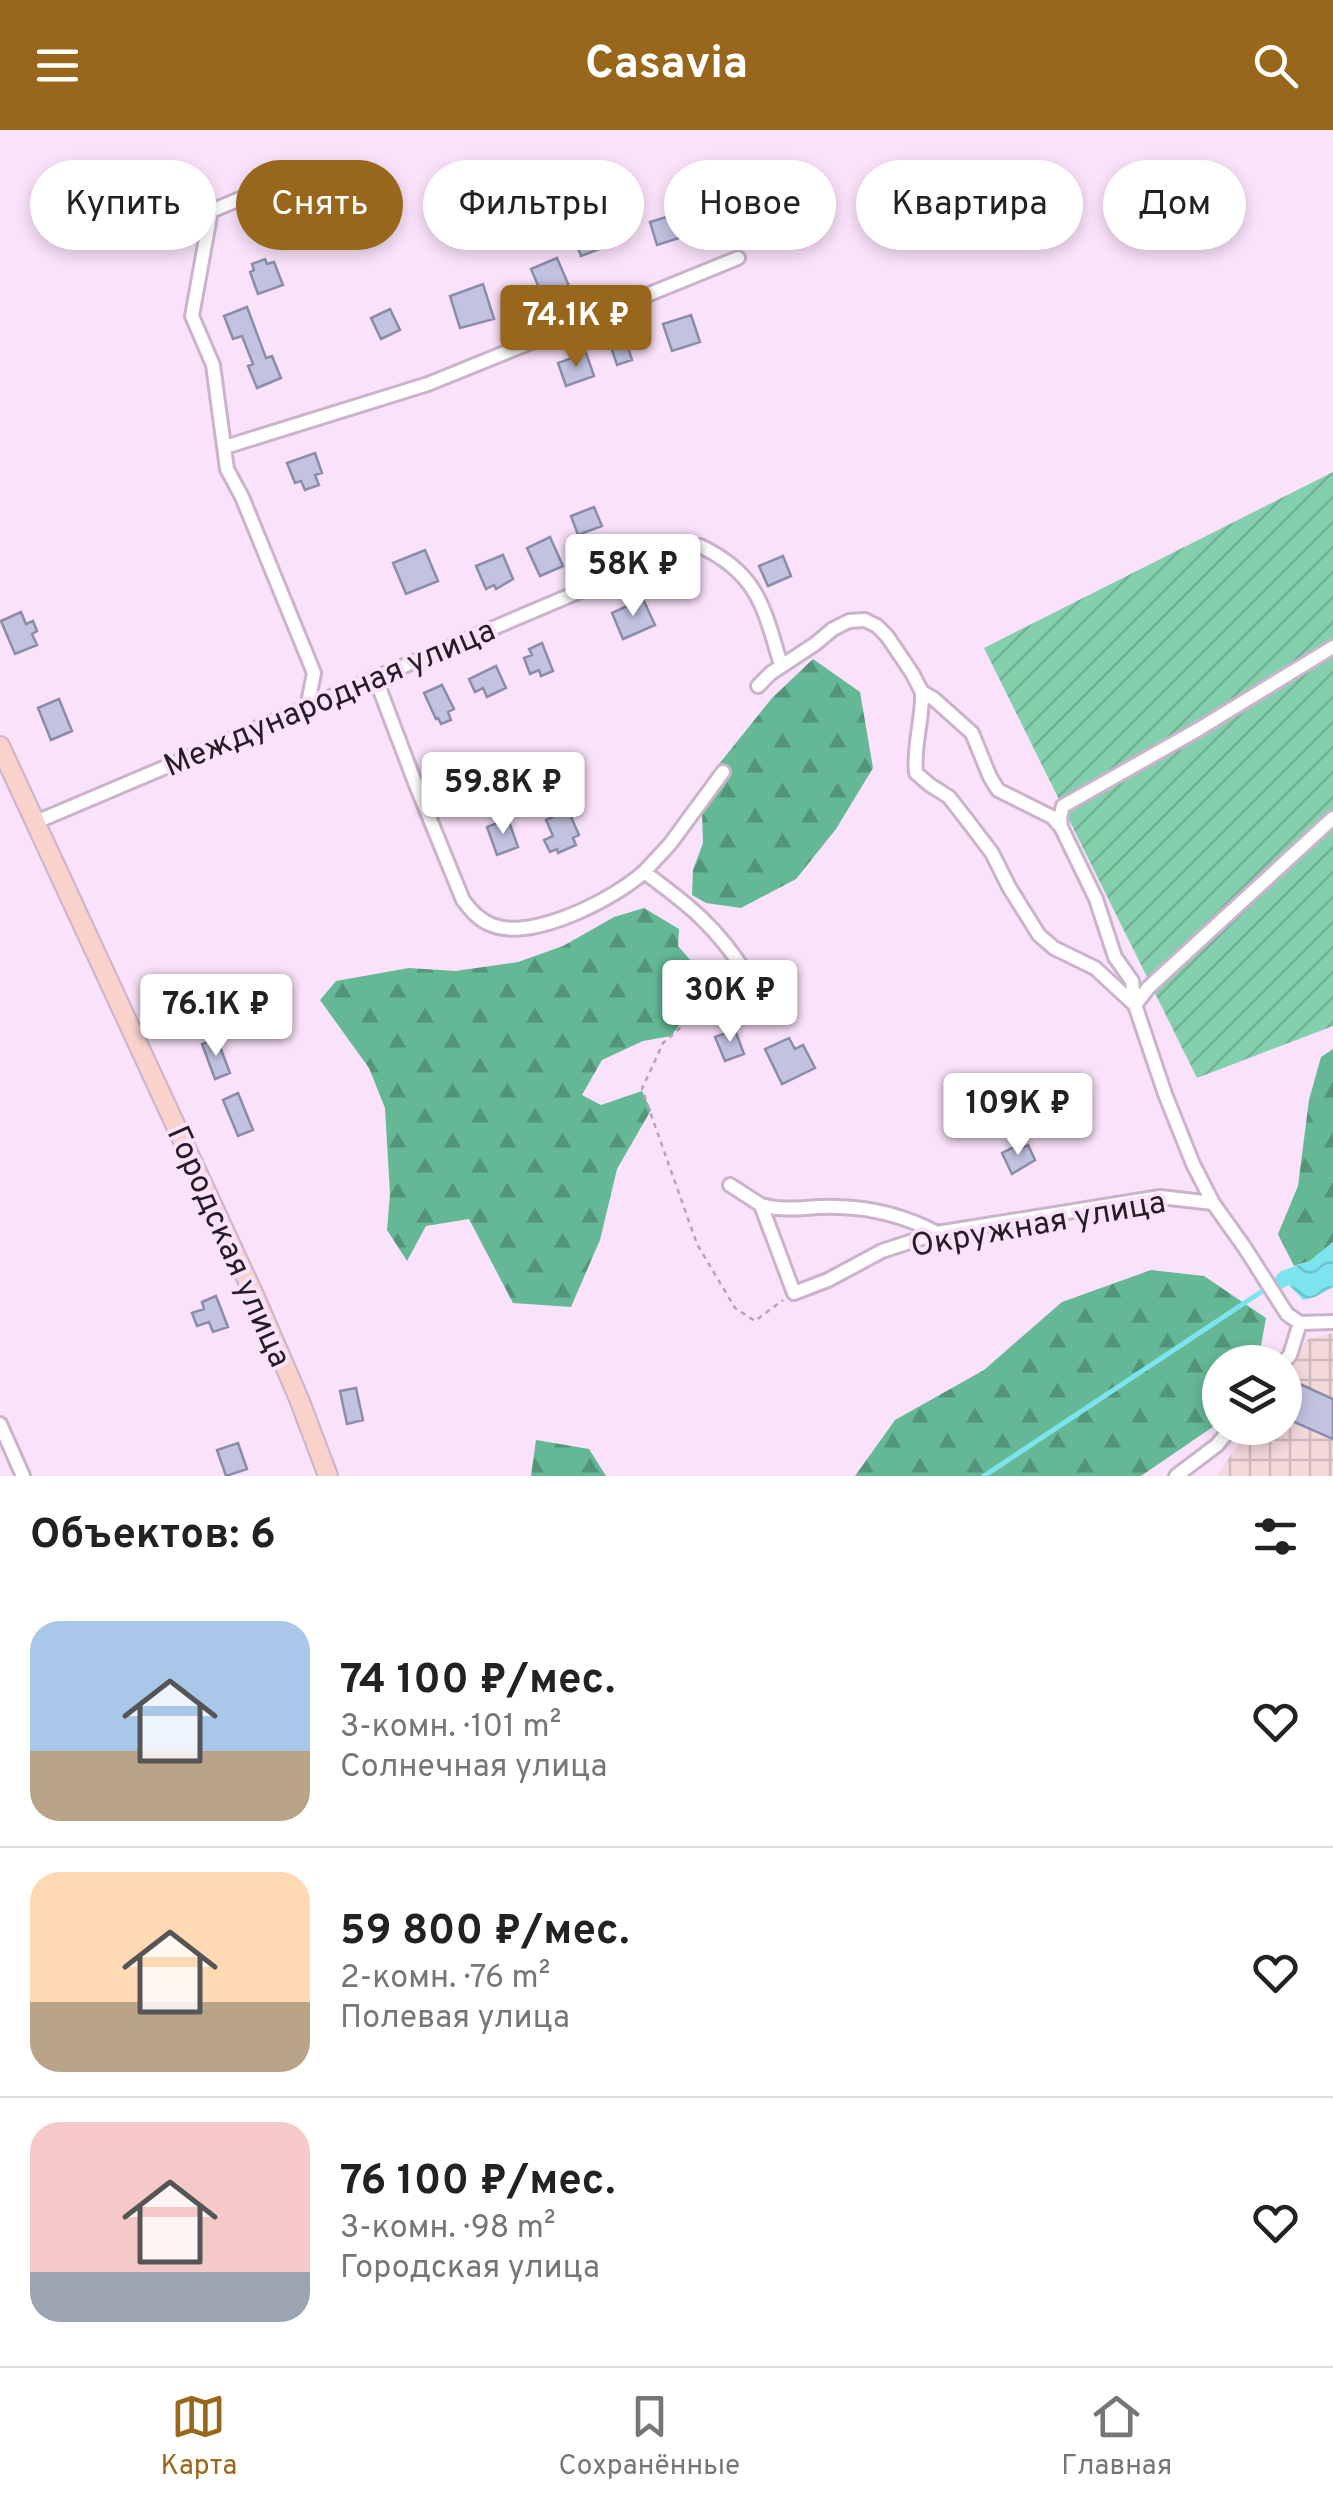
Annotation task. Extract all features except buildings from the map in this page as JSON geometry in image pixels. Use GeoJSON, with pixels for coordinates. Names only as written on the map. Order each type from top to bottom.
{"type":"FeatureCollection","features":[{"type":"Feature","properties":{"kind":"main road","name":"Городская улица"},"geometry":{"type":"LineString","coordinates":[[0,746],[6,772],[36,822],[255,1297],[328,1476]]}},
{"type":"Feature","properties":{"kind":"street"},"geometry":{"type":"LineString","coordinates":[[236,201],[211,211],[192,316],[213,366],[226,469],[242,497],[314,673],[307,708]]}},
{"type":"Feature","properties":{"kind":"street"},"geometry":{"type":"LineString","coordinates":[[224,447],[428,384],[738,258]]}},
{"type":"Feature","properties":{"kind":"street","name":"Международная улица"},"geometry":{"type":"LineString","coordinates":[[36,822],[623,572],[700,546],[747,580],[758,596],[780,666]]}},
{"type":"Feature","properties":{"kind":"street"},"geometry":{"type":"LineString","coordinates":[[758,686],[833,629],[849,621],[865,620],[877,626],[912,672],[922,692],[923,713],[914,755],[916,773],[949,797],[970,824],[992,853],[1039,934],[1054,948],[1095,968],[1134,1006]]}},
{"type":"Feature","properties":{"kind":"street"},"geometry":{"type":"LineString","coordinates":[[1213,1203],[1165,1094],[1134,1006],[1132,981],[1116,957],[1096,899],[1060,818],[1063,806],[1333,647]]}},
{"type":"Feature","properties":{"kind":"street"},"geometry":{"type":"LineString","coordinates":[[375,677],[463,900],[474,915],[494,926],[520,929],[548,924],[624,890],[670,844],[723,772]]}},
{"type":"Feature","properties":{"kind":"street"},"geometry":{"type":"LineString","coordinates":[[922,692],[972,733],[998,790],[1052,817],[1062,827]]}},
{"type":"Feature","properties":{"kind":"street"},"geometry":{"type":"LineString","coordinates":[[1134,1006],[1148,988],[1333,818]]}},
{"type":"Feature","properties":{"kind":"street"},"geometry":{"type":"LineString","coordinates":[[644,872],[691,907],[730,946],[747,975],[697,1014]]}},
{"type":"Feature","properties":{"kind":"street"},"geometry":{"type":"LineString","coordinates":[[730,1186],[777,1210],[838,1206],[894,1215],[937,1233]]}},
{"type":"Feature","properties":{"kind":"street","name":"Окружная улица"},"geometry":{"type":"LineString","coordinates":[[794,1292],[828,1280],[882,1252],[937,1233],[1160,1196],[1213,1203],[1286,1314],[1300,1323]]}},
{"type":"Feature","properties":{"kind":"street"},"geometry":{"type":"LineString","coordinates":[[762,1205],[794,1292]]}},
{"type":"Feature","properties":{"kind":"street"},"geometry":{"type":"LineString","coordinates":[[1293,1345],[1300,1323],[1333,1322]]}},
{"type":"Feature","properties":{"kind":"street"},"geometry":{"type":"LineString","coordinates":[[0,1424],[23,1476]]}},
{"type":"Feature","properties":{"kind":"street"},"geometry":{"type":"LineString","coordinates":[[1176,1476],[1218,1445]]}},
{"type":"Feature","properties":{"kind":"path"},"geometry":{"type":"LineString","coordinates":[[697,1014],[663,1043],[642,1089],[697,1244],[736,1308],[755,1321],[794,1292]]}},
{"type":"Feature","properties":{"kind":"shaded area"},"geometry":{"type":"Polygon","coordinates":[[[1333,1333],[1333,1476],[1217,1476],[1238,1445],[1302,1445],[1302,1348],[1308,1339],[1333,1333]]]}},
{"type":"Feature","properties":{"kind":"green space"},"geometry":{"type":"Polygon","coordinates":[[[1333,472],[1333,1026],[1197,1078],[984,648],[1333,472]]]}},
{"type":"Feature","properties":{"kind":"green space"},"geometry":{"type":"Polygon","coordinates":[[[813,659],[860,692],[873,768],[836,829],[796,879],[741,908],[706,903],[692,895],[693,870],[703,843],[707,779],[772,698],[813,659]]]}},
{"type":"Feature","properties":{"kind":"green space"},"geometry":{"type":"Polygon","coordinates":[[[644,908],[679,929],[678,946],[704,976],[694,1005],[671,1036],[643,1041],[602,1060],[582,1095],[601,1105],[642,1091],[651,1110],[617,1169],[600,1240],[571,1307],[513,1303],[469,1219],[426,1226],[407,1261],[387,1230],[390,1194],[385,1108],[369,1068],[320,1000],[336,981],[409,968],[455,971],[518,962],[563,946],[614,917],[644,908]]]}},
{"type":"Feature","properties":{"kind":"green space"},"geometry":{"type":"Polygon","coordinates":[[[1333,1049],[1333,1242],[1310,1261],[1294,1266],[1278,1234],[1298,1186],[1309,1100],[1321,1057],[1333,1049]]]}},
{"type":"Feature","properties":{"kind":"green space"},"geometry":{"type":"Polygon","coordinates":[[[1151,1270],[1204,1276],[1266,1318],[1261,1345],[1202,1345],[1202,1434],[1141,1476],[855,1476],[895,1420],[984,1370],[1062,1302],[1151,1270]]]}},
{"type":"Feature","properties":{"kind":"green space"},"geometry":{"type":"Polygon","coordinates":[[[536,1440],[589,1449],[606,1476],[531,1476],[536,1440]]]}},
{"type":"Feature","properties":{"kind":"water"},"geometry":{"type":"Polygon","coordinates":[[[1333,1242],[1333,1287],[1303,1300],[1289,1285],[1277,1291],[1272,1281],[1281,1271],[1310,1261],[1333,1242]]]}},
{"type":"Feature","properties":{"kind":"waterway"},"geometry":{"type":"LineString","coordinates":[[984,1476],[1264,1290]]}}]}
